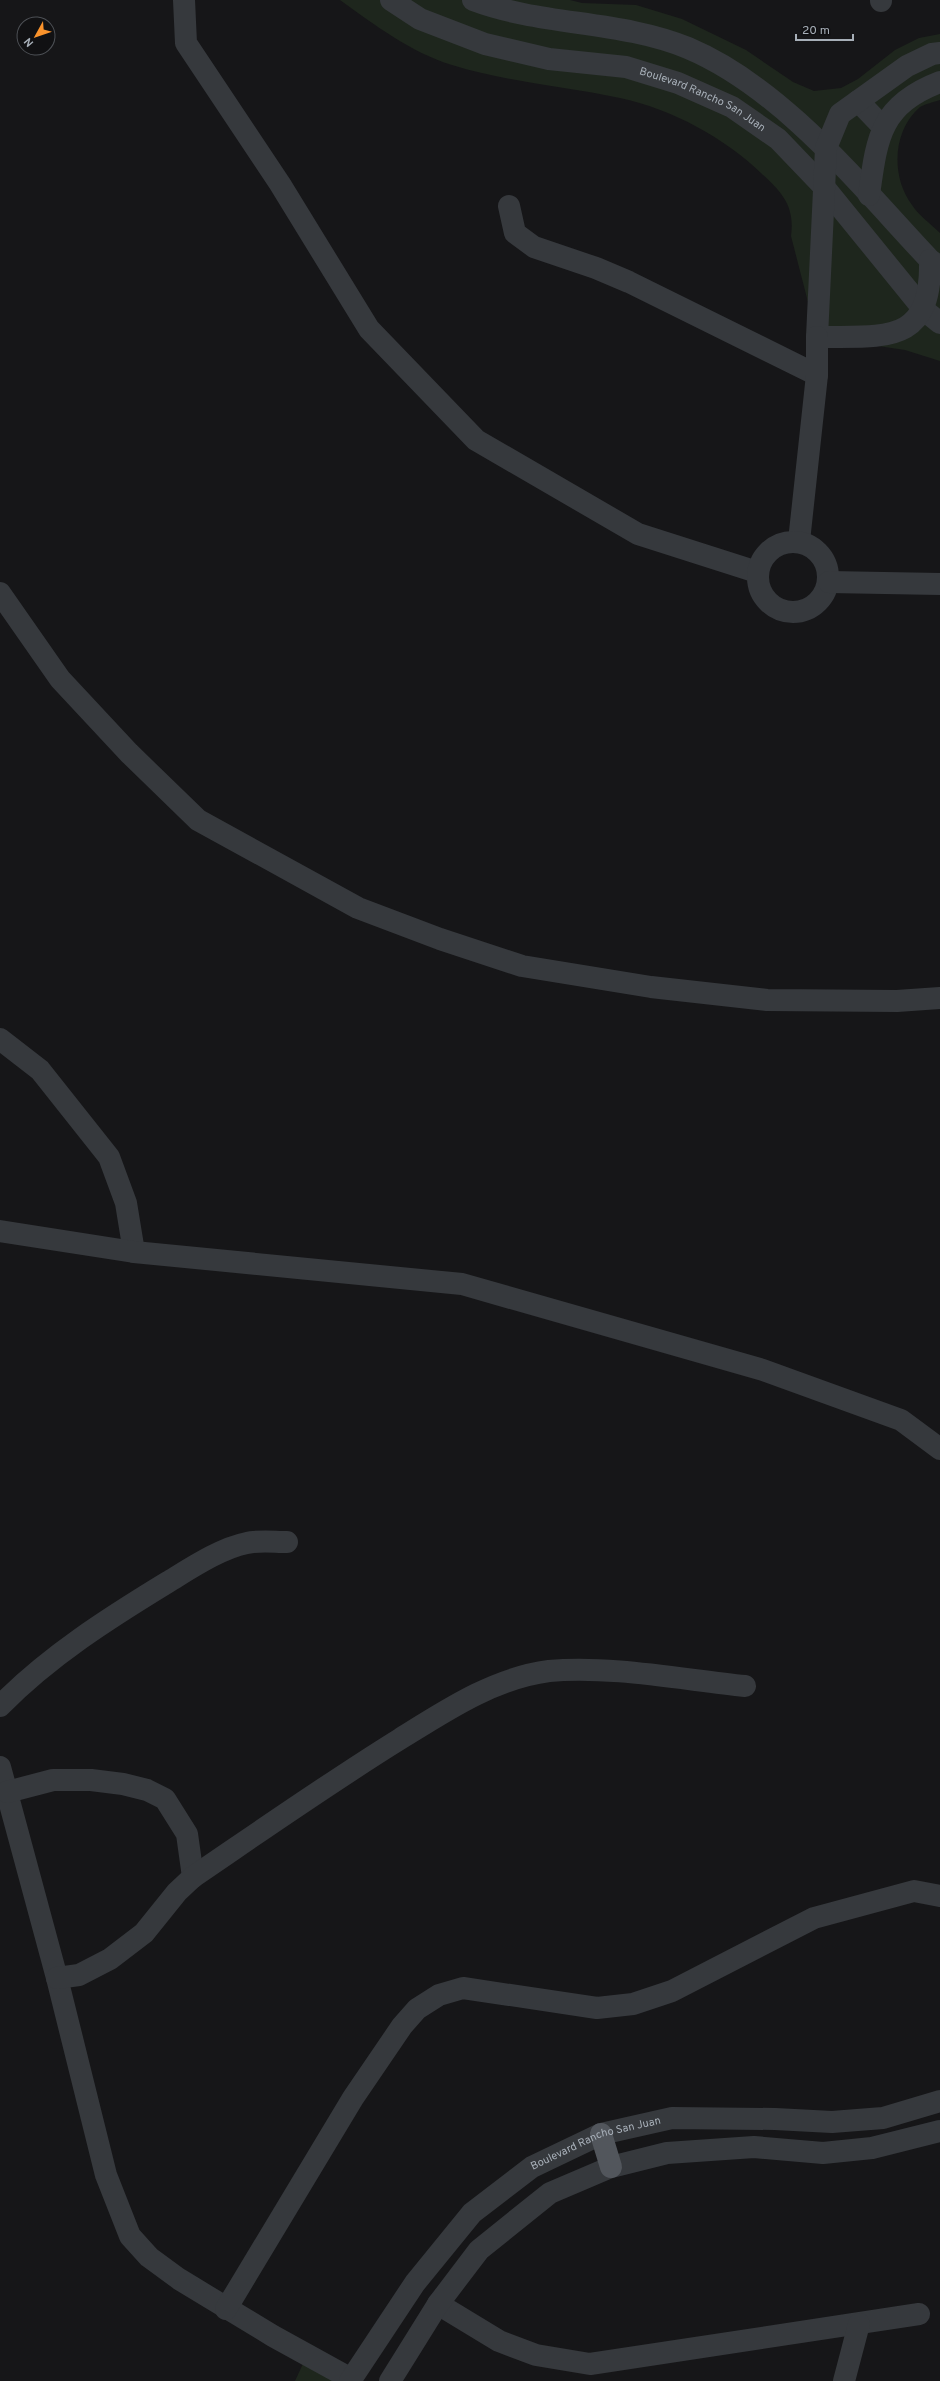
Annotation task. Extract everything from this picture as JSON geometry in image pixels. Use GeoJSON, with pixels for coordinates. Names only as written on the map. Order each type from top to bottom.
{"type":"FeatureCollection","features":[{"type":"Feature","properties":{"kind":"main road"},"geometry":{"type":"LineString","coordinates":[[601,2134],[611,2167]]}},
{"type":"Feature","properties":{"kind":"street"},"geometry":{"type":"LineString","coordinates":[[184,0],[186,43],[280,184],[369,329],[476,440],[638,534],[757,572]]}},
{"type":"Feature","properties":{"kind":"street","name":"Boulevard Rancho San Juan"},"geometry":{"type":"LineString","coordinates":[[392,0],[420,19],[485,44],[549,59],[626,66],[678,83],[732,107],[778,139],[824,187],[932,316]]}},
{"type":"Feature","properties":{"kind":"street"},"geometry":{"type":"LineString","coordinates":[[473,0],[531,15],[636,33],[688,48],[744,77],[826,148],[935,264],[931,284],[932,316],[908,327],[879,336],[817,337]]}},
{"type":"Feature","properties":{"kind":"street"},"geometry":{"type":"LineString","coordinates":[[799,541],[817,375],[817,337],[826,148],[840,114],[907,66],[932,54],[940,53]]}},
{"type":"Feature","properties":{"kind":"street"},"geometry":{"type":"LineString","coordinates":[[869,195],[875,151],[882,127],[899,104],[921,89],[940,82]]}},
{"type":"Feature","properties":{"kind":"street"},"geometry":{"type":"LineString","coordinates":[[858,101],[882,127]]}},
{"type":"Feature","properties":{"kind":"street"},"geometry":{"type":"LineString","coordinates":[[509,206],[515,234],[534,247],[596,268],[629,282],[817,375]]}},
{"type":"Feature","properties":{"kind":"street"},"geometry":{"type":"LineString","coordinates":[[799,541],[823,555],[829,582],[819,603],[799,613],[777,609],[761,594],[757,572],[764,554],[780,543],[799,541]]}},
{"type":"Feature","properties":{"kind":"street"},"geometry":{"type":"LineString","coordinates":[[829,582],[940,584]]}},
{"type":"Feature","properties":{"kind":"street"},"geometry":{"type":"LineString","coordinates":[[0,593],[60,679],[129,753],[198,820],[358,908],[440,939],[522,966],[651,987],[767,1000],[897,1001],[940,998]]}},
{"type":"Feature","properties":{"kind":"street"},"geometry":{"type":"LineString","coordinates":[[0,1039],[40,1070],[109,1156],[126,1203],[134,1252]]}},
{"type":"Feature","properties":{"kind":"street"},"geometry":{"type":"LineString","coordinates":[[0,1231],[134,1252],[462,1284],[763,1370],[901,1420],[940,1449]]}},
{"type":"Feature","properties":{"kind":"street"},"geometry":{"type":"LineString","coordinates":[[0,1706],[17,1688],[74,1644],[125,1608],[193,1567],[247,1543],[286,1542]]}},
{"type":"Feature","properties":{"kind":"street"},"geometry":{"type":"LineString","coordinates":[[57,1978],[79,1975],[110,1959],[144,1933],[176,1892],[194,1877],[335,1779],[453,1706],[488,1689],[549,1672],[597,1670],[744,1686]]}},
{"type":"Feature","properties":{"kind":"street"},"geometry":{"type":"LineString","coordinates":[[0,1767],[57,1978],[106,2175],[130,2236],[149,2256],[180,2279],[226,2309],[351,2380]]}},
{"type":"Feature","properties":{"kind":"street"},"geometry":{"type":"LineString","coordinates":[[7,1792],[54,1780],[123,1784],[147,1790],[165,1799],[188,1834],[194,1877]]}},
{"type":"Feature","properties":{"kind":"street"},"geometry":{"type":"LineString","coordinates":[[226,2309],[353,2098],[402,2026],[417,2009],[439,1995],[462,1988],[596,2008],[634,2004],[672,1991],[814,1918],[914,1891],[940,1896]]}},
{"type":"Feature","properties":{"kind":"street","name":"Boulevard Rancho San Juan"},"geometry":{"type":"LineString","coordinates":[[351,2380],[415,2283],[472,2213],[532,2167],[601,2134],[672,2118],[775,2119],[832,2122],[883,2118],[940,2101]]}},
{"type":"Feature","properties":{"kind":"street"},"geometry":{"type":"LineString","coordinates":[[390,2381],[438,2304],[479,2250],[550,2193],[611,2167],[667,2153],[754,2147],[823,2153],[865,2149],[940,2131]]}},
{"type":"Feature","properties":{"kind":"street"},"geometry":{"type":"LineString","coordinates":[[438,2304],[499,2341],[536,2355],[590,2364],[919,2314]]}},
{"type":"Feature","properties":{"kind":"street"},"geometry":{"type":"LineString","coordinates":[[844,2381],[859,2324]]}},
{"type":"Feature","properties":{"kind":"shaded area"},"geometry":{"type":"Polygon","coordinates":[[[340,0],[570,0],[582,3],[636,5],[682,19],[746,50],[793,82],[814,91],[841,88],[858,79],[895,50],[919,38],[940,34],[940,100],[920,107],[904,128],[898,154],[898,168],[900,181],[905,194],[912,205],[918,213],[940,233],[940,361],[905,350],[817,337],[791,236],[791,217],[786,201],[776,188],[747,161],[732,148],[715,137],[678,117],[640,103],[599,94],[494,76],[437,60],[393,37],[340,0]]]}},
{"type":"Feature","properties":{"kind":"shaded area"},"geometry":{"type":"Polygon","coordinates":[[[307,2355],[355,2381],[295,2381],[307,2355]]]}}]}
